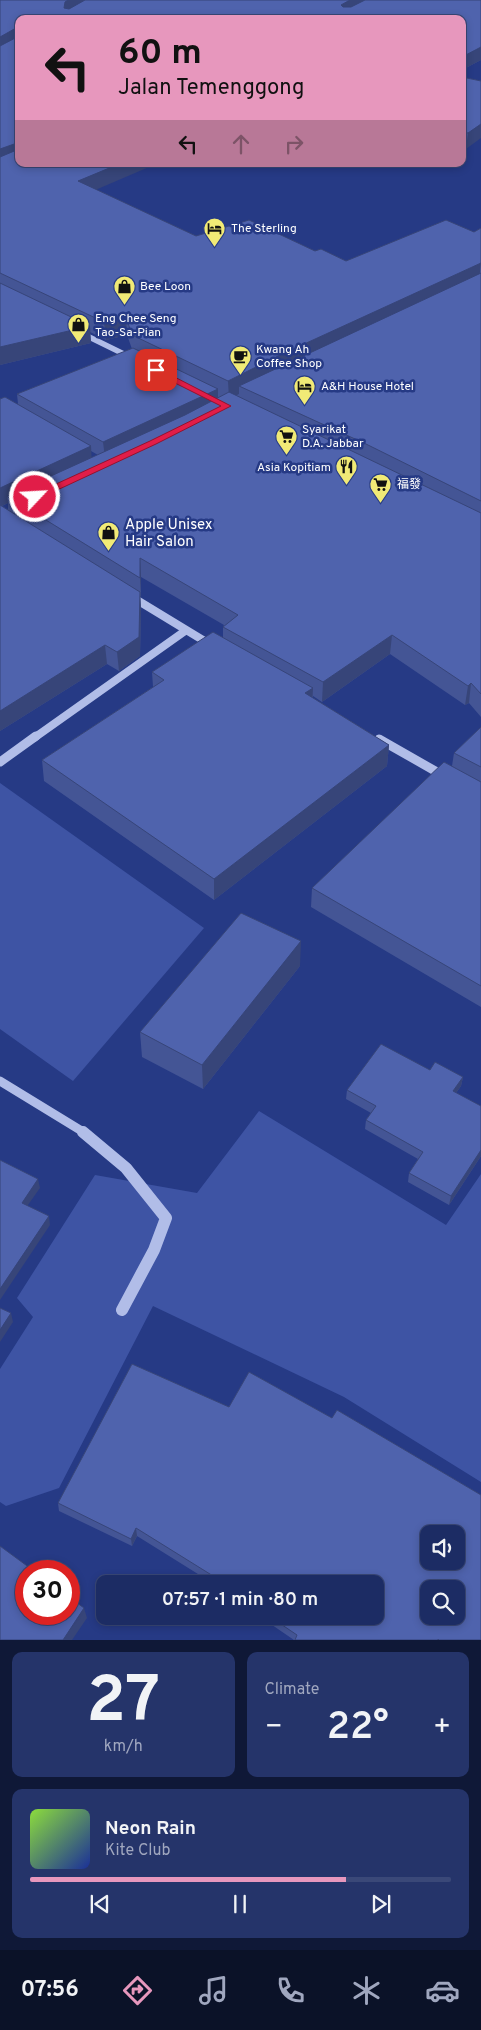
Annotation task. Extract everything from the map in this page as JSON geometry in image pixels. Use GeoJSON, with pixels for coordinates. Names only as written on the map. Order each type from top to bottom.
{"type":"FeatureCollection","features":[{"type":"Feature","properties":{"kind":"street"},"geometry":{"type":"LineString","coordinates":[[77,332],[138,362]]}},
{"type":"Feature","properties":{"kind":"street"},"geometry":{"type":"LineString","coordinates":[[123,592],[219,650]]}},
{"type":"Feature","properties":{"kind":"street"},"geometry":{"type":"LineString","coordinates":[[0,762],[185,631]]}},
{"type":"Feature","properties":{"kind":"street"},"geometry":{"type":"LineString","coordinates":[[373,736],[456,782]]}},
{"type":"Feature","properties":{"kind":"street"},"geometry":{"type":"LineString","coordinates":[[0,1081],[60,1116],[111,1154],[141,1184],[166,1218],[154,1250],[122,1310]]}},
{"type":"Feature","properties":{"kind":"shaded area"},"geometry":{"type":"Polygon","coordinates":[[[0,783],[204,928],[73,1081],[0,1029],[0,783]]]}},
{"type":"Feature","properties":{"kind":"shaded area"},"geometry":{"type":"Polygon","coordinates":[[[259,1111],[446,1225],[481,1174],[481,1482],[344,1397],[153,1306],[59,1488],[6,1506],[0,1502],[0,1369],[33,1317],[17,1298],[95,1175],[197,1193],[259,1111]]]}},
{"type":"Feature","properties":{"kind":"building"},"geometry":{"type":"Polygon","coordinates":[[[0,0],[68,0],[65,2],[64,8],[69,9],[85,0],[350,0],[341,5],[343,7],[351,7],[365,0],[481,0],[481,47],[466,55],[466,15],[15,15],[15,29],[0,37],[0,0]]]}},
{"type":"Feature","properties":{"kind":"building"},"geometry":{"type":"Polygon","coordinates":[[[15,38],[15,144],[0,149],[0,46],[15,38]]]}},
{"type":"Feature","properties":{"kind":"building"},"geometry":{"type":"Polygon","coordinates":[[[466,78],[481,81],[481,124],[466,133],[466,78]]]}},
{"type":"Feature","properties":{"kind":"building"},"geometry":{"type":"Polygon","coordinates":[[[15,151],[15,167],[112,167],[78,181],[196,236],[249,220],[315,251],[321,249],[346,261],[446,220],[474,232],[481,228],[481,263],[278,356],[228,381],[132,335],[126,317],[104,322],[0,273],[0,157],[15,151]]]}},
{"type":"Feature","properties":{"kind":"building"},"geometry":{"type":"Polygon","coordinates":[[[481,273],[481,501],[366,444],[239,386],[481,273]]]}},
{"type":"Feature","properties":{"kind":"building"},"geometry":{"type":"Polygon","coordinates":[[[0,283],[90,326],[0,347],[0,283]]]}},
{"type":"Feature","properties":{"kind":"building"},"geometry":{"type":"Polygon","coordinates":[[[133,348],[218,389],[103,442],[17,394],[133,348]]]}},
{"type":"Feature","properties":{"kind":"building"},"geometry":{"type":"Polygon","coordinates":[[[229,392],[481,513],[481,694],[471,683],[468,686],[392,635],[323,682],[223,627],[238,615],[140,558],[140,578],[7,496],[185,415],[229,392]]]}},
{"type":"Feature","properties":{"kind":"building"},"geometry":{"type":"Polygon","coordinates":[[[5,397],[91,446],[0,488],[0,399],[5,397]]]}},
{"type":"Feature","properties":{"kind":"building"},"geometry":{"type":"Polygon","coordinates":[[[0,505],[140,592],[139,637],[117,652],[105,645],[0,711],[0,505]]]}},
{"type":"Feature","properties":{"kind":"building"},"geometry":{"type":"Polygon","coordinates":[[[213,632],[313,688],[305,693],[389,745],[214,879],[42,760],[164,680],[152,672],[213,632]]]}},
{"type":"Feature","properties":{"kind":"building"},"geometry":{"type":"Polygon","coordinates":[[[481,727],[481,767],[454,753],[481,727]]]}},
{"type":"Feature","properties":{"kind":"building"},"geometry":{"type":"Polygon","coordinates":[[[444,762],[481,782],[481,986],[312,888],[444,762]]]}},
{"type":"Feature","properties":{"kind":"building"},"geometry":{"type":"Polygon","coordinates":[[[241,913],[301,941],[202,1065],[140,1032],[241,913]]]}},
{"type":"Feature","properties":{"kind":"building"},"geometry":{"type":"Polygon","coordinates":[[[381,1044],[430,1070],[435,1062],[463,1077],[453,1091],[481,1106],[481,1150],[451,1196],[409,1173],[423,1152],[366,1120],[376,1106],[347,1090],[381,1044]]]}},
{"type":"Feature","properties":{"kind":"building"},"geometry":{"type":"Polygon","coordinates":[[[0,1160],[38,1179],[22,1203],[49,1216],[0,1289],[0,1160]]]}},
{"type":"Feature","properties":{"kind":"building"},"geometry":{"type":"Polygon","coordinates":[[[0,1308],[11,1313],[0,1330],[0,1308]]]}},
{"type":"Feature","properties":{"kind":"building"},"geometry":{"type":"Polygon","coordinates":[[[132,1364],[229,1407],[249,1372],[332,1418],[337,1410],[481,1495],[481,1640],[295,1640],[297,1635],[282,1625],[384,1625],[384,1575],[212,1575],[136,1528],[131,1539],[58,1503],[132,1364]]]}},
{"type":"Feature","properties":{"kind":"building"},"geometry":{"type":"Polygon","coordinates":[[[0,1546],[19,1560],[15,1560],[15,1625],[73,1625],[63,1640],[0,1640],[0,1546]]]}},
{"type":"Feature","properties":{"kind":"building"},"geometry":{"type":"Polygon","coordinates":[[[80,1605],[84,1608],[80,1614],[80,1605]]]}},
{"type":"Feature","properties":{"kind":"place","name":"The Sterling"},"geometry":{"type":"Point","coordinates":[215,247]}},
{"type":"Feature","properties":{"kind":"place","name":"Bee Loon"},"geometry":{"type":"Point","coordinates":[124,305]}},
{"type":"Feature","properties":{"kind":"place","name":"Eng Chee Seng Tao-Sa-Pian"},"geometry":{"type":"Point","coordinates":[79,344]}},
{"type":"Feature","properties":{"kind":"place","name":"Kwang Ah Coffee Shop"},"geometry":{"type":"Point","coordinates":[240,375]}},
{"type":"Feature","properties":{"kind":"place","name":"A&H House Hotel"},"geometry":{"type":"Point","coordinates":[305,405]}},
{"type":"Feature","properties":{"kind":"place","name":"Syarikat D.A. Jabbar"},"geometry":{"type":"Point","coordinates":[286,455]}},
{"type":"Feature","properties":{"kind":"place","name":"Asia Kopitiam"},"geometry":{"type":"Point","coordinates":[347,486]}},
{"type":"Feature","properties":{"kind":"place","name":"福發"},"geometry":{"type":"Point","coordinates":[381,503]}},
{"type":"Feature","properties":{"kind":"place","name":"Apple Unisex Hair Salon"},"geometry":{"type":"Point","coordinates":[109,552]}},
{"type":"Feature","properties":{"kind":"route"},"geometry":{"type":"LineString","coordinates":[[35,497],[153,443],[227,406],[156,370]]}}]}
